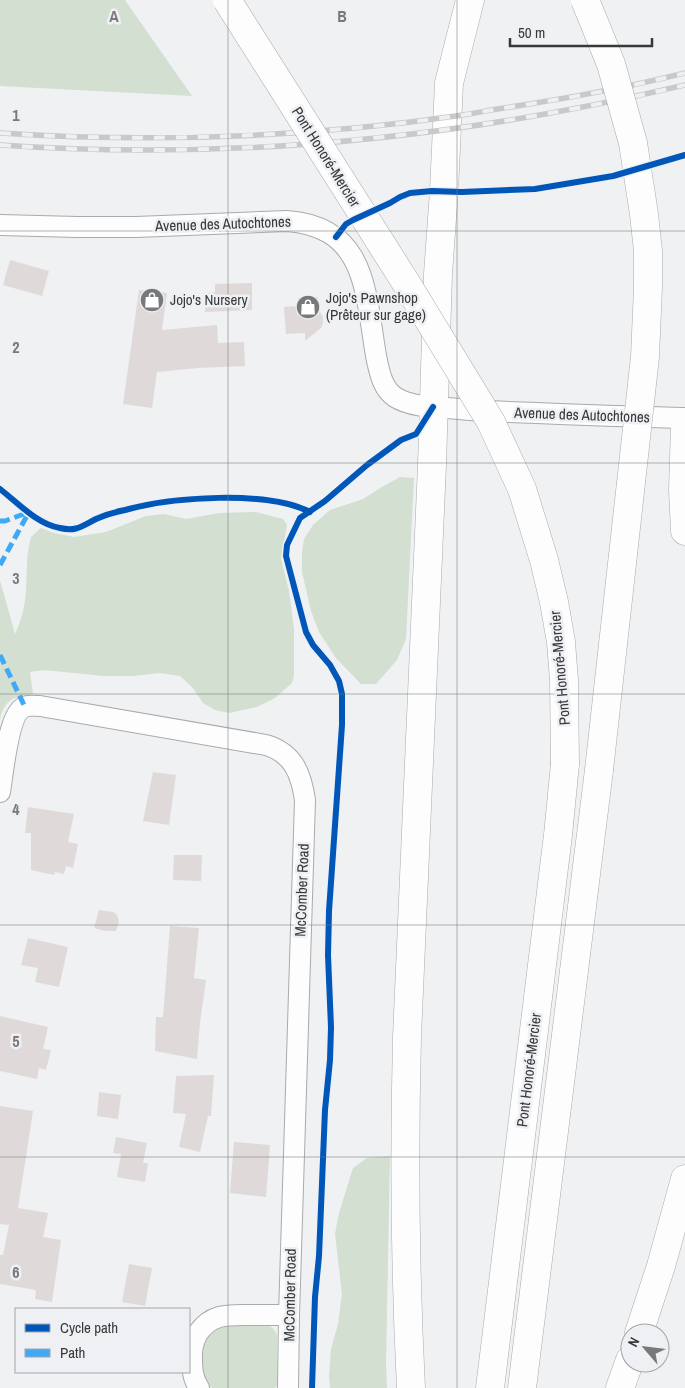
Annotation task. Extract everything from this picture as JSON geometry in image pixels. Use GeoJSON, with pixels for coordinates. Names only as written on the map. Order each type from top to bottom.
{"type":"FeatureCollection","features":[{"type":"Feature","properties":{"kind":"highway","name":"Pont Honoré-Mercier"},"geometry":{"type":"LineString","coordinates":[[227,0],[408,286],[491,422],[522,489],[544,560],[554,602],[560,634],[564,689],[565,764],[558,835],[490,1388]]}},
{"type":"Feature","properties":{"kind":"highway"},"geometry":{"type":"LineString","coordinates":[[411,1388],[407,1291],[405,1125],[407,1037],[432,465],[438,274],[449,84],[470,0]]}},
{"type":"Feature","properties":{"kind":"highway"},"geometry":{"type":"LineString","coordinates":[[522,1388],[599,770],[645,357],[648,296],[648,251],[633,143],[611,64],[585,0]]}},
{"type":"Feature","properties":{"kind":"highway"},"geometry":{"type":"LineString","coordinates":[[685,426],[683,490],[685,531]]}},
{"type":"Feature","properties":{"kind":"highway"},"geometry":{"type":"LineString","coordinates":[[642,1323],[661,1266],[685,1179]]}},
{"type":"Feature","properties":{"kind":"highway"},"geometry":{"type":"LineString","coordinates":[[620,1388],[625,1373]]}},
{"type":"Feature","properties":{"kind":"street","name":"Avenue des Autochtones"},"geometry":{"type":"LineString","coordinates":[[0,225],[78,227],[287,221],[314,225],[336,237],[345,246],[358,268],[364,284],[380,373],[389,391],[400,400],[433,407],[480,411],[685,418]]}},
{"type":"Feature","properties":{"kind":"street","name":"McComber Road"},"geometry":{"type":"LineString","coordinates":[[0,792],[12,725],[18,712],[24,707],[31,706],[266,745],[274,747],[282,753],[298,770],[305,800],[288,1388]]}},
{"type":"Feature","properties":{"kind":"street"},"geometry":{"type":"LineString","coordinates":[[199,1388],[192,1372],[193,1347],[196,1336],[209,1320],[217,1316],[229,1314],[289,1315]]}},
{"type":"Feature","properties":{"kind":"green space"},"geometry":{"type":"Polygon","coordinates":[[[0,0],[125,0],[192,96],[0,86],[0,0]]]}},
{"type":"Feature","properties":{"kind":"green space"},"geometry":{"type":"Polygon","coordinates":[[[400,477],[414,478],[406,639],[397,660],[376,684],[361,684],[336,658],[319,632],[311,611],[302,572],[304,539],[313,525],[330,510],[363,499],[400,477]]]}},
{"type":"Feature","properties":{"kind":"green space"},"geometry":{"type":"Polygon","coordinates":[[[256,512],[283,519],[287,525],[281,559],[289,591],[294,629],[294,676],[292,683],[275,698],[257,707],[229,713],[215,710],[203,703],[193,688],[180,676],[160,673],[134,676],[104,676],[44,670],[30,672],[33,694],[11,700],[4,708],[0,720],[0,580],[15,634],[24,608],[27,557],[31,537],[41,528],[74,537],[106,532],[146,516],[164,514],[186,519],[219,513],[256,512]]]}},
{"type":"Feature","properties":{"kind":"green space"},"geometry":{"type":"Polygon","coordinates":[[[390,1156],[387,1388],[330,1388],[331,1349],[338,1324],[342,1294],[335,1234],[339,1213],[353,1168],[367,1158],[390,1156]]]}},
{"type":"Feature","properties":{"kind":"green space"},"geometry":{"type":"Polygon","coordinates":[[[221,1323],[266,1324],[272,1327],[277,1335],[277,1385],[275,1388],[212,1388],[206,1383],[202,1368],[201,1347],[204,1339],[221,1323]]]}},
{"type":"Feature","properties":{"kind":"building"},"geometry":{"type":"Polygon","coordinates":[[[10,260],[49,271],[42,296],[3,285],[10,260]]]}},
{"type":"Feature","properties":{"kind":"building"},"geometry":{"type":"Polygon","coordinates":[[[252,283],[252,310],[205,312],[205,293],[215,292],[215,284],[252,283]]]}},
{"type":"Feature","properties":{"kind":"building"},"geometry":{"type":"Polygon","coordinates":[[[139,290],[167,293],[162,330],[217,325],[218,343],[244,342],[245,366],[157,372],[152,408],[123,404],[139,290]]]}},
{"type":"Feature","properties":{"kind":"building"},"geometry":{"type":"Polygon","coordinates":[[[318,297],[318,308],[323,317],[321,328],[305,341],[305,333],[286,334],[284,307],[298,306],[298,298],[318,297]]]}},
{"type":"Feature","properties":{"kind":"building"},"geometry":{"type":"Polygon","coordinates":[[[153,772],[176,775],[169,825],[143,821],[153,772]]]}},
{"type":"Feature","properties":{"kind":"building"},"geometry":{"type":"Polygon","coordinates":[[[28,807],[74,814],[68,842],[78,844],[73,868],[66,866],[64,874],[55,872],[54,875],[31,870],[31,833],[25,833],[28,807]]]}},
{"type":"Feature","properties":{"kind":"building"},"geometry":{"type":"Polygon","coordinates":[[[174,855],[202,855],[201,881],[173,880],[174,855]]]}},
{"type":"Feature","properties":{"kind":"building"},"geometry":{"type":"Polygon","coordinates":[[[99,910],[113,912],[117,915],[119,922],[116,931],[94,928],[99,910]]]}},
{"type":"Feature","properties":{"kind":"building"},"geometry":{"type":"Polygon","coordinates":[[[170,926],[199,928],[194,978],[206,980],[197,1059],[155,1051],[156,1017],[163,1017],[170,926]]]}},
{"type":"Feature","properties":{"kind":"building"},"geometry":{"type":"Polygon","coordinates":[[[28,938],[68,947],[59,987],[35,982],[38,968],[21,965],[28,938]]]}},
{"type":"Feature","properties":{"kind":"building"},"geometry":{"type":"Polygon","coordinates":[[[0,1016],[48,1027],[43,1049],[51,1050],[46,1070],[39,1068],[37,1079],[0,1071],[0,1016]]]}},
{"type":"Feature","properties":{"kind":"building"},"geometry":{"type":"Polygon","coordinates":[[[214,1075],[211,1116],[208,1116],[200,1152],[179,1147],[186,1114],[173,1113],[176,1076],[214,1075]]]}},
{"type":"Feature","properties":{"kind":"building"},"geometry":{"type":"Polygon","coordinates":[[[99,1092],[121,1095],[118,1119],[97,1116],[99,1092]]]}},
{"type":"Feature","properties":{"kind":"building"},"geometry":{"type":"Polygon","coordinates":[[[0,1106],[33,1111],[18,1208],[48,1213],[43,1237],[61,1240],[52,1302],[35,1299],[36,1290],[0,1284],[0,1255],[3,1255],[9,1225],[0,1224],[0,1106]]]}},
{"type":"Feature","properties":{"kind":"building"},"geometry":{"type":"Polygon","coordinates":[[[116,1137],[147,1143],[143,1163],[148,1163],[145,1182],[117,1177],[121,1154],[113,1153],[116,1137]]]}},
{"type":"Feature","properties":{"kind":"building"},"geometry":{"type":"Polygon","coordinates":[[[234,1142],[270,1145],[266,1197],[230,1193],[234,1142]]]}},
{"type":"Feature","properties":{"kind":"building"},"geometry":{"type":"Polygon","coordinates":[[[129,1264],[152,1268],[145,1306],[122,1302],[129,1264]]]}},
{"type":"Feature","properties":{"kind":"railway"},"geometry":{"type":"LineString","coordinates":[[0,133],[115,138],[173,138],[290,133],[348,128],[463,115],[549,101],[685,73]]}},
{"type":"Feature","properties":{"kind":"railway"},"geometry":{"type":"LineString","coordinates":[[0,145],[172,150],[259,147],[345,141],[516,119],[685,85]]}},
{"type":"Feature","properties":{"kind":"marked path"},"geometry":{"type":"LineString","coordinates":[[0,521],[29,512]]}},
{"type":"Feature","properties":{"kind":"marked path"},"geometry":{"type":"LineString","coordinates":[[0,565],[29,512]]}},
{"type":"Feature","properties":{"kind":"marked path"},"geometry":{"type":"LineString","coordinates":[[0,655],[25,707]]}},
{"type":"Feature","properties":{"kind":"cycle path"},"geometry":{"type":"LineString","coordinates":[[336,237],[346,224],[410,193],[535,189],[613,176],[685,155]]}},
{"type":"Feature","properties":{"kind":"cycle path"},"geometry":{"type":"LineString","coordinates":[[312,1388],[325,1110],[330,1060],[329,911],[342,725],[342,694],[339,681],[330,665],[313,645],[306,632],[286,556],[287,545],[300,518],[325,501],[367,465],[401,440],[416,434],[433,407]]}},
{"type":"Feature","properties":{"kind":"cycle path"},"geometry":{"type":"LineString","coordinates":[[0,489],[36,518],[52,526],[66,529],[79,528],[110,514],[144,505],[192,499],[245,498],[292,505],[310,512]]}},
{"type":"Feature","properties":{"kind":"place","name":"Jojo's Nursery"},"geometry":{"type":"Point","coordinates":[152,300]}},
{"type":"Feature","properties":{"kind":"place","name":"Jojo's Pawnshop (Prêteur sur gage)"},"geometry":{"type":"Point","coordinates":[308,307]}}]}
